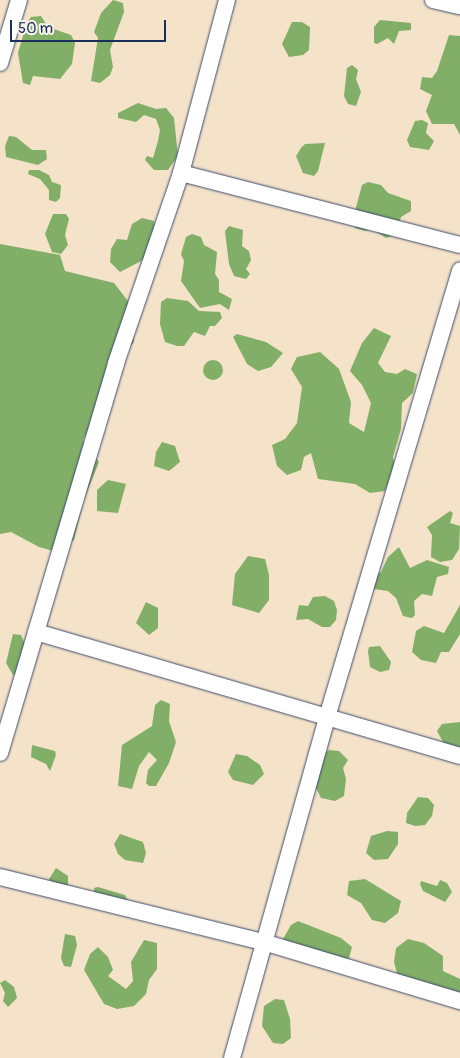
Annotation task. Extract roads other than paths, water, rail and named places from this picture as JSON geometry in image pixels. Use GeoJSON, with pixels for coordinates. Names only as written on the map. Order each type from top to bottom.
{"type":"FeatureCollection","features":[{"type":"Feature","properties":{"kind":"street"},"geometry":{"type":"LineString","coordinates":[[0,63],[19,0]]}},
{"type":"Feature","properties":{"kind":"street"},"geometry":{"type":"LineString","coordinates":[[0,754],[116,363],[180,173],[227,0]]}},
{"type":"Feature","properties":{"kind":"street"},"geometry":{"type":"LineString","coordinates":[[433,0],[460,6]]}},
{"type":"Feature","properties":{"kind":"street"},"geometry":{"type":"LineString","coordinates":[[180,173],[460,244]]}},
{"type":"Feature","properties":{"kind":"street"},"geometry":{"type":"LineString","coordinates":[[232,1058],[327,717],[460,270]]}},
{"type":"Feature","properties":{"kind":"street"},"geometry":{"type":"LineString","coordinates":[[36,632],[460,756]]}},
{"type":"Feature","properties":{"kind":"street"},"geometry":{"type":"LineString","coordinates":[[0,877],[263,942],[460,1001]]}}]}
